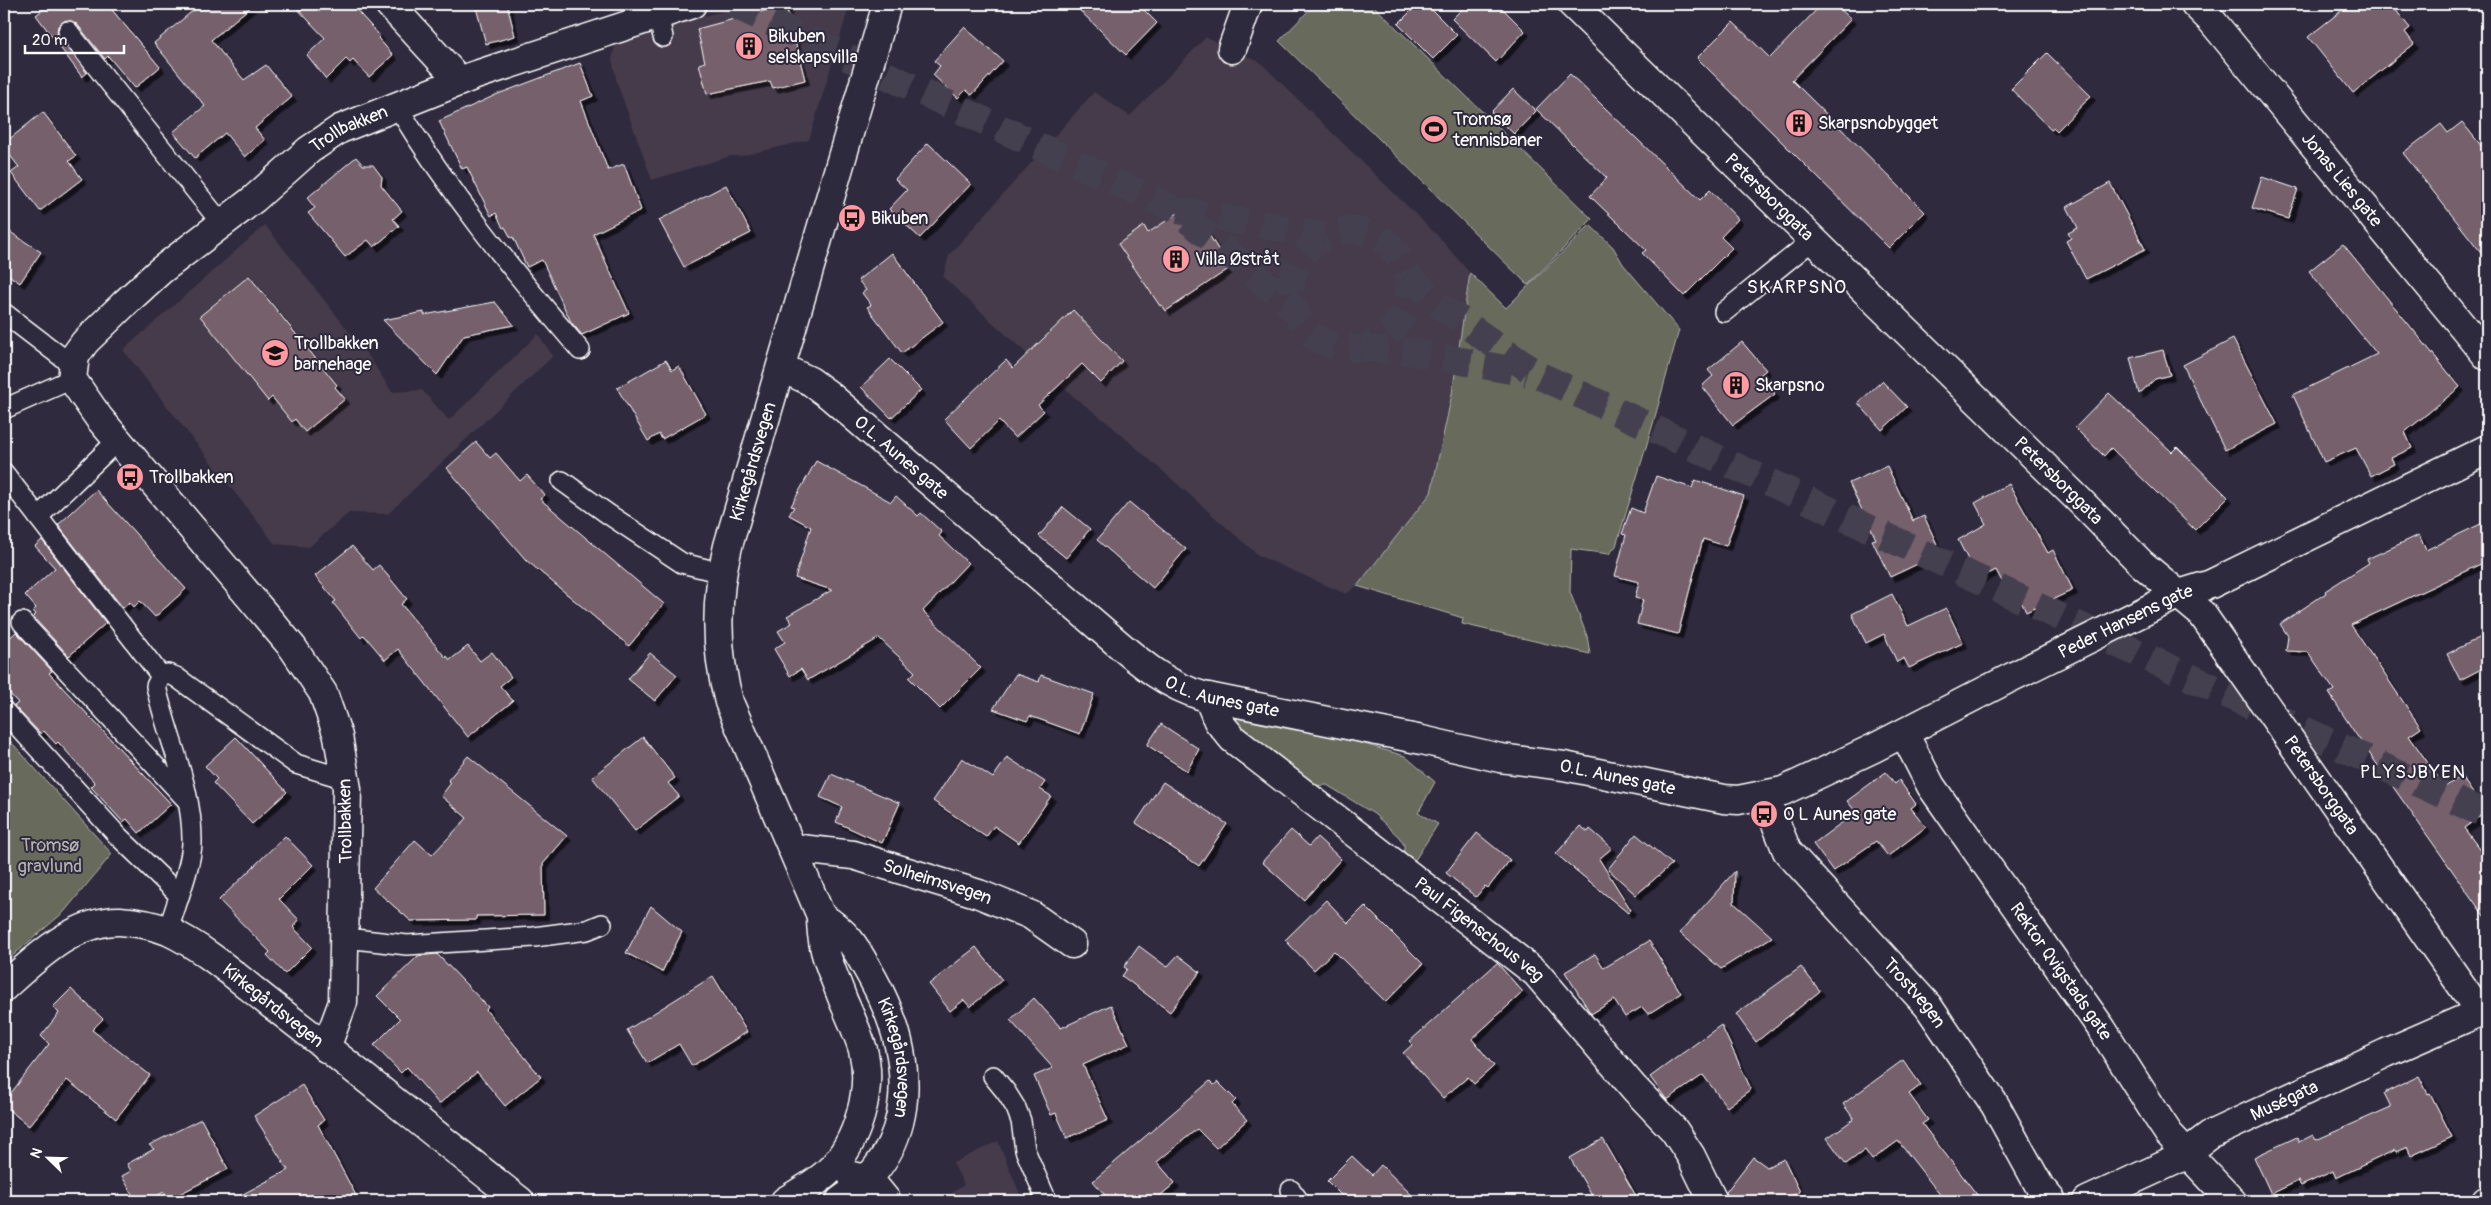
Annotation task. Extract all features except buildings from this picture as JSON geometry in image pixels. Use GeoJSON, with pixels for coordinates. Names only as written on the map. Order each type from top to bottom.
{"type":"FeatureCollection","features":[{"type":"Feature","properties":{"kind":"street"},"geometry":{"type":"LineString","coordinates":[[389,4],[460,81]]}},
{"type":"Feature","properties":{"kind":"street","name":"Trollbakken"},"geometry":{"type":"LineString","coordinates":[[326,1048],[343,1002],[346,938],[345,779],[338,736],[323,693],[293,648],[98,418],[72,372],[74,356],[85,342],[160,271],[254,199],[309,150],[340,129],[460,81],[661,26],[692,4]]}},
{"type":"Feature","properties":{"kind":"street","name":"Kirkegårdsvegen"},"geometry":{"type":"LineString","coordinates":[[785,1201],[828,1171],[844,1152],[854,1133],[861,1111],[865,1075],[863,1050],[826,959],[821,940],[821,916],[730,702],[724,684],[717,628],[722,573],[740,505],[782,368],[887,4]]}},
{"type":"Feature","properties":{"kind":"street"},"geometry":{"type":"LineString","coordinates":[[1232,49],[1248,4]]}},
{"type":"Feature","properties":{"kind":"street","name":"Petersborggata"},"geometry":{"type":"LineString","coordinates":[[1572,4],[1814,239],[2142,564],[2202,614],[2484,1010]]}},
{"type":"Feature","properties":{"kind":"street","name":"Jonas Lies gate"},"geometry":{"type":"LineString","coordinates":[[2195,4],[2212,21],[2487,356]]}},
{"type":"Feature","properties":{"kind":"street","name":"O.L. Aunes gate"},"geometry":{"type":"LineString","coordinates":[[782,368],[810,381],[829,395],[1116,642],[1156,674],[1181,689],[1208,697],[1422,740],[1500,758],[1564,766],[1724,799],[1738,800],[1765,796]]}},
{"type":"Feature","properties":{"kind":"street","name":"Peder Hansens gate"},"geometry":{"type":"LineString","coordinates":[[1765,796],[1783,791],[1904,733],[2179,594],[2211,584],[2487,449]]}},
{"type":"Feature","properties":{"kind":"street","name":"Paul Figenschous veg"},"geometry":{"type":"LineString","coordinates":[[1208,697],[1218,721],[1233,739],[1536,973],[1634,1088],[1674,1130],[1691,1156],[1713,1201]]}},
{"type":"Feature","properties":{"kind":"street","name":"Rektor Qvigstads gate"},"geometry":{"type":"LineString","coordinates":[[1904,733],[1931,786],[2102,1029],[2159,1119],[2232,1201]]}},
{"type":"Feature","properties":{"kind":"street","name":"Trostvegen"},"geometry":{"type":"LineString","coordinates":[[1765,796],[1787,852],[1928,1006],[1995,1105],[2040,1186],[2052,1201]]}},
{"type":"Feature","properties":{"kind":"street","name":"Solheimsvegen"},"geometry":{"type":"LineString","coordinates":[[792,848],[854,855],[979,894],[1031,915],[1072,944]]}},
{"type":"Feature","properties":{"kind":"street","name":"Kirkegårdsvegen"},"geometry":{"type":"LineString","coordinates":[[821,916],[839,928],[851,940],[889,1011],[905,1071],[901,1110],[889,1147],[869,1179],[840,1201]]}},
{"type":"Feature","properties":{"kind":"street","name":"Kirkegårdsvegen"},"geometry":{"type":"LineString","coordinates":[[4,987],[51,948],[91,925],[120,921],[146,924],[168,931],[203,953],[520,1201]]}},
{"type":"Feature","properties":{"kind":"street","name":"Muségata"},"geometry":{"type":"LineString","coordinates":[[2087,1201],[2188,1153],[2210,1136],[2386,1053],[2484,1010]]}},
{"type":"Feature","properties":{"kind":"street"},"geometry":{"type":"LineString","coordinates":[[830,1201],[828,1171],[869,1179],[887,1201]]}},
{"type":"Feature","properties":{"kind":"lane"},"geometry":{"type":"LineString","coordinates":[[68,31],[222,224]]}},
{"type":"Feature","properties":{"kind":"lane"},"geometry":{"type":"LineString","coordinates":[[397,106],[459,201],[511,269],[580,350]]}},
{"type":"Feature","properties":{"kind":"lane"},"geometry":{"type":"LineString","coordinates":[[1724,312],[1814,239]]}},
{"type":"Feature","properties":{"kind":"lane"},"geometry":{"type":"LineString","coordinates":[[4,313],[72,372],[4,408]]}},
{"type":"Feature","properties":{"kind":"lane"},"geometry":{"type":"LineString","coordinates":[[38,517],[118,440]]}},
{"type":"Feature","properties":{"kind":"lane"},"geometry":{"type":"LineString","coordinates":[[4,473],[161,676]]}},
{"type":"Feature","properties":{"kind":"lane"},"geometry":{"type":"LineString","coordinates":[[562,481],[608,514],[682,562],[722,573]]}},
{"type":"Feature","properties":{"kind":"lane"},"geometry":{"type":"LineString","coordinates":[[22,622],[187,801]]}},
{"type":"Feature","properties":{"kind":"lane"},"geometry":{"type":"LineString","coordinates":[[168,931],[192,842],[187,801],[177,754],[156,686],[161,676],[168,674],[176,677],[296,764],[345,779]]}},
{"type":"Feature","properties":{"kind":"lane"},"geometry":{"type":"LineString","coordinates":[[4,710],[118,836],[178,894]]}},
{"type":"Feature","properties":{"kind":"lane"},"geometry":{"type":"LineString","coordinates":[[346,938],[407,945],[534,937],[587,930],[602,924]]}},
{"type":"Feature","properties":{"kind":"lane"},"geometry":{"type":"LineString","coordinates":[[993,1076],[1016,1108],[1021,1121],[1024,1150],[1047,1201]]}},
{"type":"Feature","properties":{"kind":"shaded area"},"geometry":{"type":"Polygon","coordinates":[[[754,4],[850,4],[809,140],[741,156],[731,156],[652,180],[617,83],[612,59],[615,45],[621,39],[640,31],[754,4]]]}},
{"type":"Feature","properties":{"kind":"shaded area"},"geometry":{"type":"Polygon","coordinates":[[[1206,37],[1260,62],[1437,235],[1470,273],[1452,394],[1431,493],[1357,586],[1346,594],[1259,556],[1109,424],[1074,397],[943,277],[949,255],[1094,92],[1130,116],[1206,37]]]}},
{"type":"Feature","properties":{"kind":"shaded area"},"geometry":{"type":"Polygon","coordinates":[[[265,225],[370,358],[392,392],[422,390],[449,420],[538,334],[553,356],[388,514],[349,513],[309,547],[275,544],[123,350],[265,225]]]}},
{"type":"Feature","properties":{"kind":"shaded area"},"geometry":{"type":"Polygon","coordinates":[[[998,1141],[1023,1201],[957,1201],[952,1193],[964,1185],[953,1163],[998,1141]]]}},
{"type":"Feature","properties":{"kind":"green space","name":"Tromsø tennisbaner"},"geometry":{"type":"Polygon","coordinates":[[[1315,4],[1372,4],[1592,219],[1528,285],[1279,41],[1315,4]]]}},
{"type":"Feature","properties":{"kind":"green space"},"geometry":{"type":"Polygon","coordinates":[[[1590,225],[1613,247],[1623,264],[1679,330],[1616,546],[1609,554],[1571,549],[1570,592],[1587,636],[1590,654],[1462,624],[1463,618],[1357,586],[1431,493],[1452,394],[1470,273],[1506,308],[1590,225]]]}},
{"type":"Feature","properties":{"kind":"green space"},"geometry":{"type":"Polygon","coordinates":[[[1236,717],[1289,729],[1337,736],[1405,756],[1435,782],[1418,813],[1438,824],[1415,860],[1404,854],[1404,845],[1399,837],[1374,814],[1327,785],[1310,786],[1233,723],[1236,717]]]}},
{"type":"Feature","properties":{"kind":"green space","name":"Tromsø gravlund"},"geometry":{"type":"Polygon","coordinates":[[[4,734],[112,854],[64,912],[4,963],[4,734]]]}},
{"type":"Feature","properties":{"kind":"tunnel"},"geometry":{"type":"LineString","coordinates":[[733,4],[1174,209],[1290,305],[1309,332],[1325,343],[1346,348],[1356,348],[1364,347],[1384,337],[1399,321],[1407,304],[1408,281],[1405,270],[1392,248],[1374,235],[1354,230],[1333,234],[1314,244],[1299,260],[1292,282],[1294,309]]}},
{"type":"Feature","properties":{"kind":"tunnel"},"geometry":{"type":"LineString","coordinates":[[1178,210],[1324,236]]}},
{"type":"Feature","properties":{"kind":"tunnel"},"geometry":{"type":"LineString","coordinates":[[1407,275],[1443,308],[1536,374],[2487,815]]}},
{"type":"Feature","properties":{"kind":"tunnel"},"geometry":{"type":"LineString","coordinates":[[1360,348],[1413,352],[1527,373]]}},
{"type":"Feature","properties":{"kind":"place","name":"Bikuben selskapsvilla"},"geometry":{"type":"Point","coordinates":[749,46]}},
{"type":"Feature","properties":{"kind":"place","name":"Skarpsnobygget"},"geometry":{"type":"Point","coordinates":[1799,123]}},
{"type":"Feature","properties":{"kind":"place","name":"Tromsø tennisbaner"},"geometry":{"type":"Point","coordinates":[1434,129]}},
{"type":"Feature","properties":{"kind":"place","name":"Bikuben"},"geometry":{"type":"Point","coordinates":[852,218]}},
{"type":"Feature","properties":{"kind":"place","name":"Villa Østråt"},"geometry":{"type":"Point","coordinates":[1176,259]}},
{"type":"Feature","properties":{"kind":"place","name":"Trollbakken barnehage"},"geometry":{"type":"Point","coordinates":[275,353]}},
{"type":"Feature","properties":{"kind":"place","name":"Skarpsno"},"geometry":{"type":"Point","coordinates":[1736,385]}},
{"type":"Feature","properties":{"kind":"place","name":"Trollbakken"},"geometry":{"type":"Point","coordinates":[130,477]}},
{"type":"Feature","properties":{"kind":"place","name":"O L Aunes gate"},"geometry":{"type":"Point","coordinates":[1764,814]}},
{"type":"Feature","properties":{"kind":"district","name":"SKARPSNO"},"geometry":{"type":"Point","coordinates":[1797,286]}},
{"type":"Feature","properties":{"kind":"district","name":"PLYSJBYEN"},"geometry":{"type":"Point","coordinates":[2413,771]}}]}
